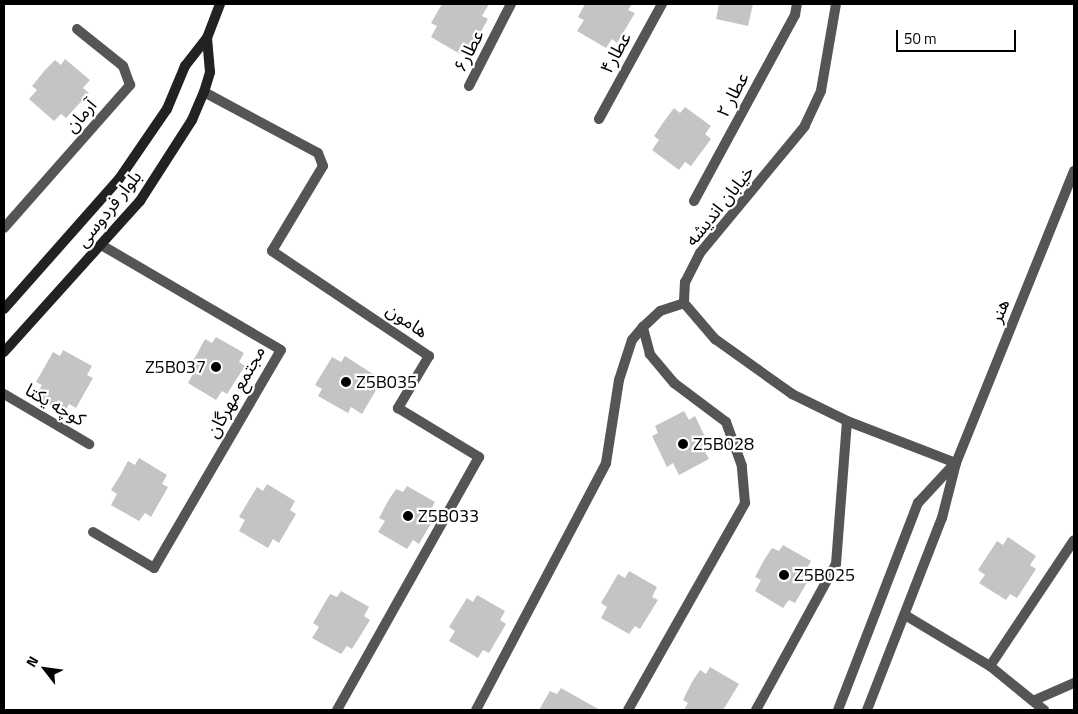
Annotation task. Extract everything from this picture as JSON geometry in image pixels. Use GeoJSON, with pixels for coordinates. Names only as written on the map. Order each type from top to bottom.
{"type":"FeatureCollection","features":[{"type":"Feature","properties":{"kind":"main road","name":"بلوار فردوسی"},"geometry":{"type":"LineString","coordinates":[[4,309],[119,179],[167,110],[184,66],[207,38],[220,4]]}},
{"type":"Feature","properties":{"kind":"main road","name":"بلوار فردوسی"},"geometry":{"type":"LineString","coordinates":[[4,352],[140,201],[192,120],[204,92],[210,72],[207,38]]}},
{"type":"Feature","properties":{"kind":"street","name":"عطار۶"},"geometry":{"type":"LineString","coordinates":[[469,86],[511,4]]}},
{"type":"Feature","properties":{"kind":"street","name":"عطار۴"},"geometry":{"type":"LineString","coordinates":[[599,119],[662,4]]}},
{"type":"Feature","properties":{"kind":"street","name":"عطار ۲"},"geometry":{"type":"LineString","coordinates":[[694,201],[795,15],[797,4]]}},
{"type":"Feature","properties":{"kind":"street","name":"خیابان اندیشه"},"geometry":{"type":"LineString","coordinates":[[684,303],[685,282],[700,253],[804,126],[821,91],[836,4]]}},
{"type":"Feature","properties":{"kind":"street","name":"آرمان"},"geometry":{"type":"LineString","coordinates":[[4,228],[130,85],[123,66],[77,29]]}},
{"type":"Feature","properties":{"kind":"street","name":"هامون"},"geometry":{"type":"LineString","coordinates":[[204,92],[318,153],[323,166],[272,251],[429,356],[398,408],[480,457],[337,710]]}},
{"type":"Feature","properties":{"kind":"street","name":"هنر"},"geometry":{"type":"LineString","coordinates":[[867,710],[942,518],[956,463],[1074,171]]}},
{"type":"Feature","properties":{"kind":"street","name":"مجتمع مهرگان"},"geometry":{"type":"LineString","coordinates":[[93,532],[154,568],[282,350],[102,245]]}},
{"type":"Feature","properties":{"kind":"street"},"geometry":{"type":"LineString","coordinates":[[476,710],[606,463],[619,380],[632,340],[660,311],[684,303],[715,339],[792,394],[847,421],[956,463]]}},
{"type":"Feature","properties":{"kind":"street"},"geometry":{"type":"LineString","coordinates":[[628,710],[744,503],[742,466],[726,422],[674,382],[650,354],[643,328]]}},
{"type":"Feature","properties":{"kind":"street","name":"کوچه یکتا"},"geometry":{"type":"LineString","coordinates":[[4,394],[89,444]]}},
{"type":"Feature","properties":{"kind":"street"},"geometry":{"type":"LineString","coordinates":[[756,710],[836,564],[847,421]]}},
{"type":"Feature","properties":{"kind":"street","name":"هنر"},"geometry":{"type":"LineString","coordinates":[[838,710],[918,503],[956,463]]}},
{"type":"Feature","properties":{"kind":"street"},"geometry":{"type":"LineString","coordinates":[[990,666],[1074,540]]}},
{"type":"Feature","properties":{"kind":"street"},"geometry":{"type":"LineString","coordinates":[[905,615],[990,666],[1035,700],[1044,710]]}},
{"type":"Feature","properties":{"kind":"street"},"geometry":{"type":"LineString","coordinates":[[1035,700],[1074,683]]}},
{"type":"Feature","properties":{"kind":"building"},"geometry":{"type":"Polygon","coordinates":[[[442,4],[489,4],[482,16],[488,19],[471,49],[465,45],[460,54],[431,37],[437,26],[431,23],[442,4]]]}},
{"type":"Feature","properties":{"kind":"building"},"geometry":{"type":"Polygon","coordinates":[[[585,4],[632,4],[628,10],[635,13],[617,43],[612,39],[606,48],[577,31],[584,20],[578,17],[585,4]]]}},
{"type":"Feature","properties":{"kind":"building"},"geometry":{"type":"Polygon","coordinates":[[[719,4],[753,4],[748,26],[716,19],[719,4]]]}},
{"type":"Feature","properties":{"kind":"building"},"geometry":{"type":"Polygon","coordinates":[[[65,59],[90,80],[83,88],[89,93],[66,118],[61,114],[54,121],[29,99],[37,90],[32,86],[45,70],[55,60],[61,65],[65,59]]]}},
{"type":"Feature","properties":{"kind":"building"},"geometry":{"type":"Polygon","coordinates":[[[685,107],[711,126],[705,134],[711,139],[691,166],[685,162],[679,170],[652,150],[659,140],[654,136],[674,108],[680,113],[685,107]]]}},
{"type":"Feature","properties":{"kind":"building","name":"Z5B037"},"geometry":{"type":"Polygon","coordinates":[[[216,337],[244,353],[239,362],[245,366],[227,394],[222,391],[216,400],[188,383],[194,372],[188,369],[205,339],[212,343],[216,337]]]}},
{"type":"Feature","properties":{"kind":"building"},"geometry":{"type":"Polygon","coordinates":[[[63,350],[92,366],[87,375],[93,378],[76,408],[69,404],[64,413],[35,396],[42,385],[36,382],[53,352],[60,356],[63,350]]]}},
{"type":"Feature","properties":{"kind":"building","name":"Z5B035"},"geometry":{"type":"Polygon","coordinates":[[[345,356],[373,374],[370,380],[379,385],[362,414],[351,407],[348,413],[318,396],[322,389],[315,385],[332,357],[341,362],[345,356]]]}},
{"type":"Feature","properties":{"kind":"building","name":"Z5B028"},"geometry":{"type":"Polygon","coordinates":[[[684,411],[689,420],[695,416],[710,447],[704,450],[709,459],[679,475],[673,463],[667,467],[652,436],[658,433],[655,426],[684,411]]]}},
{"type":"Feature","properties":{"kind":"building"},"geometry":{"type":"Polygon","coordinates":[[[139,458],[167,475],[162,484],[168,487],[151,517],[145,513],[139,521],[111,505],[117,494],[111,490],[128,461],[135,465],[139,458]]]}},
{"type":"Feature","properties":{"kind":"building"},"geometry":{"type":"Polygon","coordinates":[[[267,484],[295,501],[290,510],[296,514],[279,543],[273,539],[268,548],[239,531],[245,520],[239,517],[249,500],[257,487],[263,491],[267,484]]]}},
{"type":"Feature","properties":{"kind":"building","name":"Z5B033"},"geometry":{"type":"Polygon","coordinates":[[[407,486],[435,502],[430,511],[436,515],[419,544],[413,540],[407,549],[378,532],[385,521],[379,518],[388,501],[396,489],[403,492],[407,486]]]}},
{"type":"Feature","properties":{"kind":"building"},"geometry":{"type":"Polygon","coordinates":[[[1008,537],[1036,556],[1030,565],[1036,569],[1017,598],[1010,594],[1006,600],[979,583],[985,575],[978,570],[997,541],[1003,545],[1008,537]]]}},
{"type":"Feature","properties":{"kind":"building","name":"Z5B025"},"geometry":{"type":"Polygon","coordinates":[[[783,545],[811,561],[806,570],[812,574],[795,603],[789,600],[783,608],[755,591],[761,580],[755,577],[772,548],[779,551],[783,545]]]}},
{"type":"Feature","properties":{"kind":"building"},"geometry":{"type":"Polygon","coordinates":[[[629,571],[657,587],[652,597],[658,600],[640,629],[635,626],[629,634],[601,618],[607,607],[601,603],[618,574],[625,578],[629,571]]]}},
{"type":"Feature","properties":{"kind":"building"},"geometry":{"type":"Polygon","coordinates":[[[341,591],[369,607],[364,616],[370,620],[352,649],[347,646],[341,654],[312,638],[319,627],[313,623],[330,594],[337,597],[341,591]]]}},
{"type":"Feature","properties":{"kind":"building"},"geometry":{"type":"Polygon","coordinates":[[[477,595],[505,611],[500,620],[506,624],[489,653],[483,650],[478,658],[449,641],[455,631],[449,627],[467,598],[473,602],[477,595]]]}},
{"type":"Feature","properties":{"kind":"building"},"geometry":{"type":"Polygon","coordinates":[[[710,667],[739,684],[723,710],[684,710],[688,703],[683,700],[692,682],[700,670],[706,674],[710,667]]]}},
{"type":"Feature","properties":{"kind":"building"},"geometry":{"type":"Polygon","coordinates":[[[561,688],[600,710],[539,710],[550,691],[557,694],[561,688]]]}},
{"type":"Feature","properties":{"kind":"place","name":"Z5B037"},"geometry":{"type":"Point","coordinates":[216,367]}},
{"type":"Feature","properties":{"kind":"place","name":"Z5B035"},"geometry":{"type":"Point","coordinates":[346,382]}},
{"type":"Feature","properties":{"kind":"place","name":"Z5B028"},"geometry":{"type":"Point","coordinates":[683,444]}},
{"type":"Feature","properties":{"kind":"place","name":"Z5B033"},"geometry":{"type":"Point","coordinates":[408,516]}},
{"type":"Feature","properties":{"kind":"place","name":"Z5B025"},"geometry":{"type":"Point","coordinates":[784,575]}}]}
